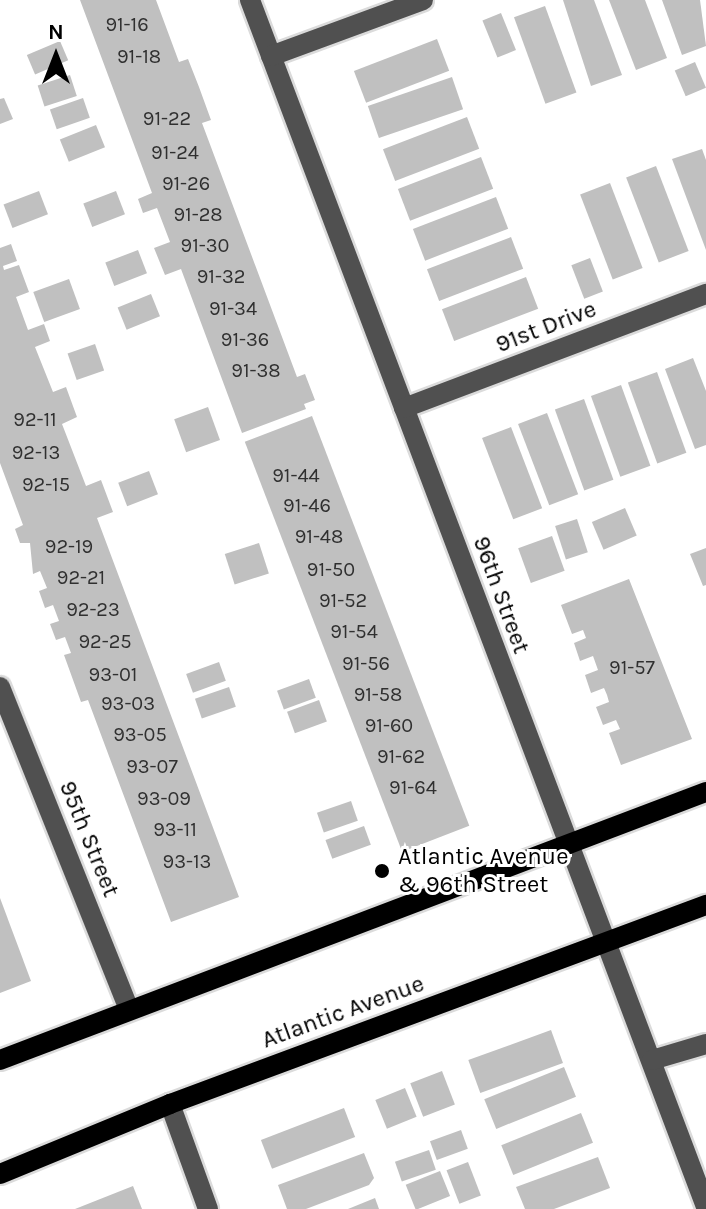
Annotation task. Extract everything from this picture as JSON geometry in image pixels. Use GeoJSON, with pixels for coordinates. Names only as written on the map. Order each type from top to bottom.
{"type":"FeatureCollection","features":[{"type":"Feature","properties":{"kind":"main road"},"geometry":{"type":"LineString","coordinates":[[0,1060],[706,792]]}},
{"type":"Feature","properties":{"kind":"main road","name":"Atlantic Avenue"},"geometry":{"type":"LineString","coordinates":[[0,1174],[170,1104],[706,905]]}},
{"type":"Feature","properties":{"kind":"street","name":"96th Street"},"geometry":{"type":"LineString","coordinates":[[250,0],[565,845],[652,1060],[706,1207]]}},
{"type":"Feature","properties":{"kind":"street"},"geometry":{"type":"LineString","coordinates":[[271,56],[423,0]]}},
{"type":"Feature","properties":{"kind":"street","name":"91st Drive"},"geometry":{"type":"LineString","coordinates":[[404,408],[706,294]]}},
{"type":"Feature","properties":{"kind":"street","name":"95th Street"},"geometry":{"type":"LineString","coordinates":[[0,687],[129,1010]]}},
{"type":"Feature","properties":{"kind":"street"},"geometry":{"type":"LineString","coordinates":[[652,1060],[706,1044]]}},
{"type":"Feature","properties":{"kind":"street"},"geometry":{"type":"LineString","coordinates":[[170,1104],[208,1209]]}},
{"type":"Feature","properties":{"kind":"building"},"geometry":{"type":"Polygon","coordinates":[[[80,0],[156,0],[179,62],[188,59],[199,87],[211,120],[202,123],[297,377],[305,374],[315,400],[304,404],[306,409],[242,433],[181,269],[165,275],[154,248],[170,242],[157,208],[143,213],[138,199],[152,193],[80,0]]]}},
{"type":"Feature","properties":{"kind":"building"},"geometry":{"type":"Polygon","coordinates":[[[563,0],[594,0],[622,75],[591,86],[563,0]]]}},
{"type":"Feature","properties":{"kind":"building"},"geometry":{"type":"Polygon","coordinates":[[[609,0],[645,0],[667,58],[636,70],[609,0]]]}},
{"type":"Feature","properties":{"kind":"building"},"geometry":{"type":"Polygon","coordinates":[[[662,0],[700,0],[706,46],[682,55],[662,0]]]}},
{"type":"Feature","properties":{"kind":"building"},"geometry":{"type":"Polygon","coordinates":[[[545,6],[576,92],[545,104],[514,17],[545,6]]]}},
{"type":"Feature","properties":{"kind":"building"},"geometry":{"type":"Polygon","coordinates":[[[501,13],[516,50],[497,58],[482,20],[501,13]]]}},
{"type":"Feature","properties":{"kind":"building"},"geometry":{"type":"Polygon","coordinates":[[[437,39],[449,71],[366,103],[354,71],[437,39]]]}},
{"type":"Feature","properties":{"kind":"building"},"geometry":{"type":"Polygon","coordinates":[[[60,41],[68,60],[35,74],[27,55],[60,41]]]}},
{"type":"Feature","properties":{"kind":"building"},"geometry":{"type":"Polygon","coordinates":[[[695,62],[706,88],[686,96],[675,71],[695,62]]]}},
{"type":"Feature","properties":{"kind":"building"},"geometry":{"type":"Polygon","coordinates":[[[70,75],[77,96],[44,106],[38,86],[70,75]]]}},
{"type":"Feature","properties":{"kind":"building"},"geometry":{"type":"Polygon","coordinates":[[[452,77],[463,109],[379,138],[368,106],[452,77]]]}},
{"type":"Feature","properties":{"kind":"building"},"geometry":{"type":"Polygon","coordinates":[[[4,98],[13,119],[0,124],[0,99],[4,98]]]}},
{"type":"Feature","properties":{"kind":"building"},"geometry":{"type":"Polygon","coordinates":[[[83,98],[90,118],[57,129],[50,109],[83,98]]]}},
{"type":"Feature","properties":{"kind":"building"},"geometry":{"type":"Polygon","coordinates":[[[467,117],[479,149],[395,181],[383,149],[467,117]]]}},
{"type":"Feature","properties":{"kind":"building"},"geometry":{"type":"Polygon","coordinates":[[[96,125],[105,147],[69,162],[60,140],[96,125]]]}},
{"type":"Feature","properties":{"kind":"building"},"geometry":{"type":"Polygon","coordinates":[[[702,149],[706,160],[706,250],[672,159],[702,149]]]}},
{"type":"Feature","properties":{"kind":"building"},"geometry":{"type":"Polygon","coordinates":[[[481,157],[493,189],[410,221],[398,189],[481,157]]]}},
{"type":"Feature","properties":{"kind":"building"},"geometry":{"type":"Polygon","coordinates":[[[656,166],[689,251],[659,262],[626,177],[656,166]]]}},
{"type":"Feature","properties":{"kind":"building"},"geometry":{"type":"Polygon","coordinates":[[[610,183],[643,268],[613,279],[580,194],[610,183]]]}},
{"type":"Feature","properties":{"kind":"building"},"geometry":{"type":"Polygon","coordinates":[[[39,191],[48,214],[12,228],[4,205],[39,191]]]}},
{"type":"Feature","properties":{"kind":"building"},"geometry":{"type":"Polygon","coordinates":[[[116,191],[125,214],[92,227],[83,204],[116,191]]]}},
{"type":"Feature","properties":{"kind":"building"},"geometry":{"type":"Polygon","coordinates":[[[496,197],[508,229],[425,261],[413,229],[496,197]]]}},
{"type":"Feature","properties":{"kind":"building"},"geometry":{"type":"Polygon","coordinates":[[[511,237],[523,269],[439,301],[427,269],[511,237]]]}},
{"type":"Feature","properties":{"kind":"building"},"geometry":{"type":"Polygon","coordinates":[[[11,244],[17,261],[3,266],[4,270],[19,265],[29,292],[16,297],[28,330],[44,324],[50,341],[35,347],[53,392],[66,387],[77,417],[62,424],[86,486],[101,480],[113,512],[97,518],[239,897],[171,922],[88,700],[81,702],[64,655],[71,653],[65,637],[56,640],[50,624],[59,621],[53,605],[45,608],[39,591],[47,588],[40,571],[33,574],[30,543],[20,543],[15,529],[23,525],[0,463],[0,248],[11,244]]]}},
{"type":"Feature","properties":{"kind":"building"},"geometry":{"type":"Polygon","coordinates":[[[138,250],[147,273],[114,286],[105,263],[138,250]]]}},
{"type":"Feature","properties":{"kind":"building"},"geometry":{"type":"Polygon","coordinates":[[[590,258],[603,292],[584,299],[571,265],[590,258]]]}},
{"type":"Feature","properties":{"kind":"building"},"geometry":{"type":"Polygon","coordinates":[[[526,277],[538,309],[454,341],[442,309],[526,277]]]}},
{"type":"Feature","properties":{"kind":"building"},"geometry":{"type":"Polygon","coordinates":[[[69,279],[80,309],[44,322],[33,292],[69,279]]]}},
{"type":"Feature","properties":{"kind":"building"},"geometry":{"type":"Polygon","coordinates":[[[151,294],[160,316],[127,330],[118,307],[151,294]]]}},
{"type":"Feature","properties":{"kind":"building"},"geometry":{"type":"Polygon","coordinates":[[[95,344],[104,370],[77,380],[68,353],[95,344]]]}},
{"type":"Feature","properties":{"kind":"building"},"geometry":{"type":"Polygon","coordinates":[[[693,358],[706,391],[706,445],[695,449],[665,369],[693,358]]]}},
{"type":"Feature","properties":{"kind":"building"},"geometry":{"type":"Polygon","coordinates":[[[657,372],[686,453],[657,463],[628,383],[657,372]]]}},
{"type":"Feature","properties":{"kind":"building"},"geometry":{"type":"Polygon","coordinates":[[[621,385],[650,466],[620,477],[591,396],[621,385]]]}},
{"type":"Feature","properties":{"kind":"building"},"geometry":{"type":"Polygon","coordinates":[[[584,399],[613,480],[584,490],[555,410],[584,399]]]}},
{"type":"Feature","properties":{"kind":"building"},"geometry":{"type":"Polygon","coordinates":[[[208,407],[220,440],[186,452],[174,419],[208,407]]]}},
{"type":"Feature","properties":{"kind":"building"},"geometry":{"type":"Polygon","coordinates":[[[547,413],[578,494],[549,505],[518,424],[547,413]]]}},
{"type":"Feature","properties":{"kind":"building"},"geometry":{"type":"Polygon","coordinates":[[[312,416],[469,826],[402,852],[245,442],[312,416]]]}},
{"type":"Feature","properties":{"kind":"building"},"geometry":{"type":"Polygon","coordinates":[[[511,427],[542,508],[513,519],[482,438],[511,427]]]}},
{"type":"Feature","properties":{"kind":"building"},"geometry":{"type":"Polygon","coordinates":[[[149,471],[158,494],[127,506],[118,483],[149,471]]]}},
{"type":"Feature","properties":{"kind":"building"},"geometry":{"type":"Polygon","coordinates":[[[625,508],[637,536],[604,550],[592,522],[625,508]]]}},
{"type":"Feature","properties":{"kind":"building"},"geometry":{"type":"Polygon","coordinates":[[[577,519],[588,552],[566,559],[555,526],[577,519]]]}},
{"type":"Feature","properties":{"kind":"building"},"geometry":{"type":"Polygon","coordinates":[[[552,536],[565,571],[531,583],[518,548],[552,536]]]}},
{"type":"Feature","properties":{"kind":"building"},"geometry":{"type":"Polygon","coordinates":[[[259,543],[269,573],[235,585],[225,554],[259,543]]]}},
{"type":"Feature","properties":{"kind":"building"},"geometry":{"type":"Polygon","coordinates":[[[706,548],[706,585],[703,586],[690,554],[706,548]]]}},
{"type":"Feature","properties":{"kind":"building"},"geometry":{"type":"Polygon","coordinates":[[[629,579],[692,739],[621,765],[609,733],[620,729],[616,720],[603,725],[596,707],[609,702],[607,695],[604,688],[591,693],[585,675],[598,670],[593,656],[580,661],[574,643],[586,638],[583,630],[572,634],[561,605],[629,579]]]}},
{"type":"Feature","properties":{"kind":"building"},"geometry":{"type":"Polygon","coordinates":[[[219,662],[226,681],[193,693],[186,674],[219,662]]]}},
{"type":"Feature","properties":{"kind":"building"},"geometry":{"type":"Polygon","coordinates":[[[309,679],[316,698],[284,709],[277,691],[309,679]]]}},
{"type":"Feature","properties":{"kind":"building"},"geometry":{"type":"Polygon","coordinates":[[[229,687],[236,707],[202,719],[195,699],[229,687]]]}},
{"type":"Feature","properties":{"kind":"building"},"geometry":{"type":"Polygon","coordinates":[[[319,700],[327,722],[295,733],[287,712],[319,700]]]}},
{"type":"Feature","properties":{"kind":"building"},"geometry":{"type":"Polygon","coordinates":[[[351,801],[358,821],[324,833],[317,813],[351,801]]]}},
{"type":"Feature","properties":{"kind":"building"},"geometry":{"type":"Polygon","coordinates":[[[364,826],[371,845],[332,859],[325,840],[364,826]]]}},
{"type":"Feature","properties":{"kind":"building"},"geometry":{"type":"Polygon","coordinates":[[[0,898],[31,981],[0,993],[0,898]]]}},
{"type":"Feature","properties":{"kind":"building"},"geometry":{"type":"Polygon","coordinates":[[[551,1030],[563,1063],[480,1093],[468,1060],[551,1030]]]}},
{"type":"Feature","properties":{"kind":"building"},"geometry":{"type":"Polygon","coordinates":[[[564,1067],[576,1097],[496,1129],[484,1099],[564,1067]]]}},
{"type":"Feature","properties":{"kind":"building"},"geometry":{"type":"Polygon","coordinates":[[[442,1071],[455,1105],[423,1117],[410,1083],[442,1071]]]}},
{"type":"Feature","properties":{"kind":"building"},"geometry":{"type":"Polygon","coordinates":[[[405,1088],[417,1117],[387,1129],[375,1100],[405,1088]]]}},
{"type":"Feature","properties":{"kind":"building"},"geometry":{"type":"Polygon","coordinates":[[[344,1108],[355,1137],[272,1169],[261,1140],[344,1108]]]}},
{"type":"Feature","properties":{"kind":"building"},"geometry":{"type":"Polygon","coordinates":[[[581,1113],[593,1143],[513,1175],[501,1145],[581,1113]]]}},
{"type":"Feature","properties":{"kind":"building"},"geometry":{"type":"Polygon","coordinates":[[[461,1130],[468,1149],[437,1160],[430,1141],[461,1130]]]}},
{"type":"Feature","properties":{"kind":"building"},"geometry":{"type":"Polygon","coordinates":[[[429,1150],[436,1170],[402,1182],[395,1162],[429,1150]]]}},
{"type":"Feature","properties":{"kind":"building"},"geometry":{"type":"Polygon","coordinates":[[[364,1153],[374,1178],[369,1185],[306,1209],[287,1209],[278,1185],[364,1153]]]}},
{"type":"Feature","properties":{"kind":"building"},"geometry":{"type":"Polygon","coordinates":[[[598,1157],[610,1188],[554,1209],[525,1209],[516,1187],[598,1157]]]}},
{"type":"Feature","properties":{"kind":"building"},"geometry":{"type":"Polygon","coordinates":[[[468,1162],[481,1196],[459,1204],[447,1170],[468,1162]]]}},
{"type":"Feature","properties":{"kind":"building"},"geometry":{"type":"Polygon","coordinates":[[[440,1171],[450,1196],[415,1209],[406,1185],[440,1171]]]}},
{"type":"Feature","properties":{"kind":"building"},"geometry":{"type":"Polygon","coordinates":[[[133,1186],[142,1209],[75,1209],[133,1186]]]}},
{"type":"Feature","properties":{"kind":"building"},"geometry":{"type":"Polygon","coordinates":[[[375,1198],[379,1209],[348,1209],[375,1198]]]}},
{"type":"Feature","properties":{"kind":"place","name":"Atlantic Avenue & 96th Street"},"geometry":{"type":"Point","coordinates":[382,871]}}]}
